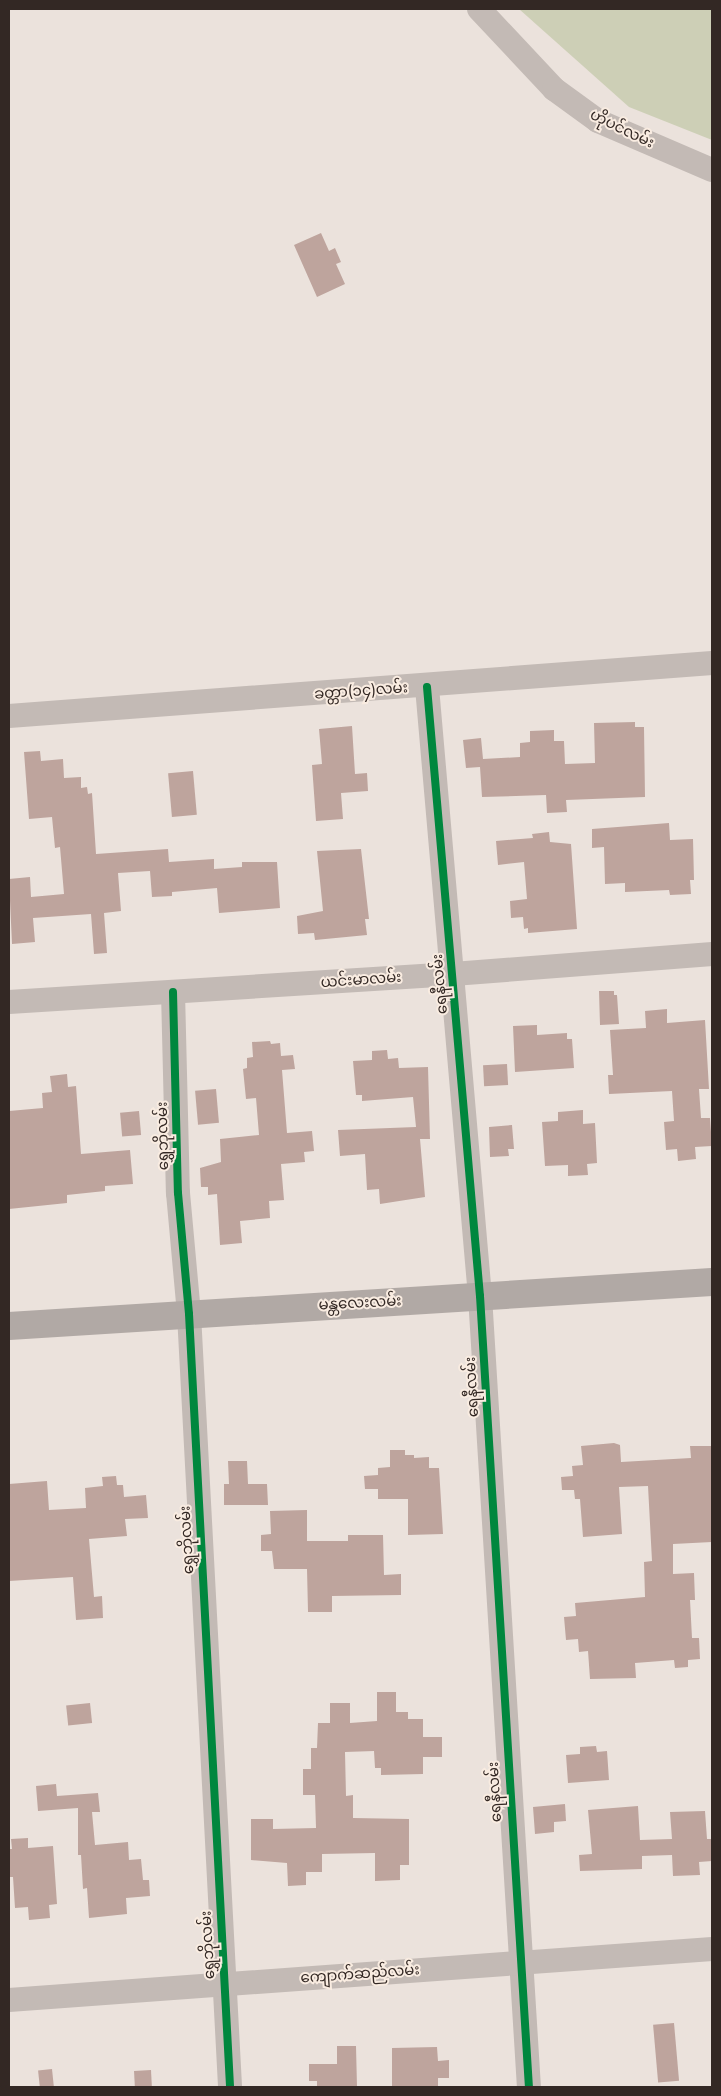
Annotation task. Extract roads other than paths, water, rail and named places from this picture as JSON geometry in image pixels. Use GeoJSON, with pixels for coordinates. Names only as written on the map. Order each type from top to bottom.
{"type":"FeatureCollection","features":[{"type":"Feature","properties":{"kind":"main road","name":"မန္တလေးလမ်း"},"geometry":{"type":"LineString","coordinates":[[9,1326],[712,1282]]}},
{"type":"Feature","properties":{"kind":"street","name":"ဟိုပင်လမ်း"},"geometry":{"type":"LineString","coordinates":[[479,9],[554,89],[598,121],[712,170]]}},
{"type":"Feature","properties":{"kind":"street","name":"ခတ္တာ(၁၄)လမ်း"},"geometry":{"type":"LineString","coordinates":[[9,716],[428,687],[712,663]]}},
{"type":"Feature","properties":{"kind":"street","name":"ရေနီလမ်း"},"geometry":{"type":"LineString","coordinates":[[428,687],[480,1296],[519,1962],[529,2087]]}},
{"type":"Feature","properties":{"kind":"street","name":"ယင်းမာလမ်း"},"geometry":{"type":"LineString","coordinates":[[9,1002],[453,974],[712,954]]}},
{"type":"Feature","properties":{"kind":"street","name":"ရွှေဘိုလမ်း"},"geometry":{"type":"LineString","coordinates":[[173,992],[178,1193],[190,1314],[223,1984],[230,2087]]}},
{"type":"Feature","properties":{"kind":"street","name":"ကျောက်ဆည်လမ်း"},"geometry":{"type":"LineString","coordinates":[[9,2000],[712,1949]]}}]}
